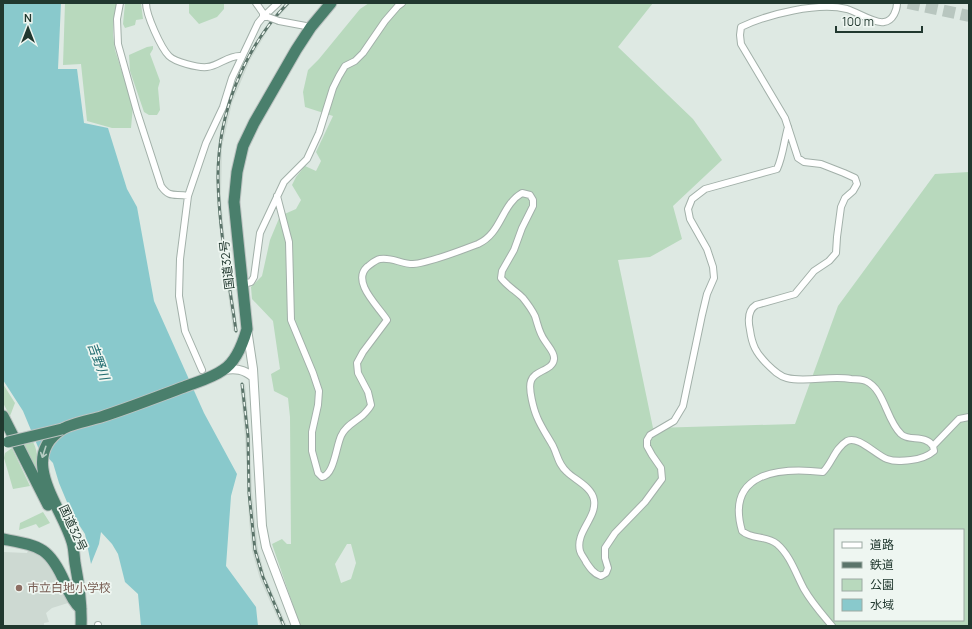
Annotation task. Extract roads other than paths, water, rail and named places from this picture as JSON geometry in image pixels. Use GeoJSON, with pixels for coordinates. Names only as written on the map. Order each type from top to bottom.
{"type":"FeatureCollection","features":[{"type":"Feature","properties":{"kind":"highway","name":"国道32号"},"geometry":{"type":"LineString","coordinates":[[5,442],[62,429],[116,412],[224,370],[234,357],[244,341],[247,329],[234,202],[236,172],[243,146],[254,122],[296,50],[311,27],[331,3]]}},
{"type":"Feature","properties":{"kind":"highway","name":"国道32号"},"geometry":{"type":"LineString","coordinates":[[3,416],[67,542],[76,564]]}},
{"type":"Feature","properties":{"kind":"highway","name":"国道32号"},"geometry":{"type":"LineString","coordinates":[[62,429],[50,440],[44,450],[42,460],[45,481],[73,542],[82,609],[81,626]]}},
{"type":"Feature","properties":{"kind":"highway"},"geometry":{"type":"LineString","coordinates":[[3,539],[30,544],[42,549],[51,557],[59,569],[70,596],[82,609]]}},
{"type":"Feature","properties":{"kind":"street"},"geometry":{"type":"LineString","coordinates":[[120,3],[117,19],[118,44],[137,112],[161,186],[166,193],[175,196],[188,196]]}},
{"type":"Feature","properties":{"kind":"street"},"geometry":{"type":"LineString","coordinates":[[146,3],[148,14],[159,40],[168,55],[174,59],[205,68],[233,56],[241,56]]}},
{"type":"Feature","properties":{"kind":"street"},"geometry":{"type":"LineString","coordinates":[[256,3],[266,17],[279,22],[311,27]]}},
{"type":"Feature","properties":{"kind":"street"},"geometry":{"type":"LineString","coordinates":[[202,370],[185,331],[179,296],[180,259],[188,196],[206,143],[223,107],[241,56],[258,23],[266,17],[278,3]]}},
{"type":"Feature","properties":{"kind":"street"},"geometry":{"type":"LineString","coordinates":[[243,284],[252,282],[260,233],[284,182],[307,158],[319,133],[333,88],[345,66],[355,61],[363,53],[385,20],[402,3]]}},
{"type":"Feature","properties":{"kind":"street"},"geometry":{"type":"LineString","coordinates":[[897,3],[893,17],[887,22],[880,23],[862,14],[846,9],[816,8],[800,9],[752,22],[741,27],[741,44],[785,118],[798,158],[804,162],[821,164],[844,173],[855,178],[857,184],[853,191],[845,198],[841,207],[836,237],[836,253],[829,261],[814,271],[795,294],[756,305],[751,308],[749,315],[749,328],[753,346],[758,356],[774,371],[786,378],[842,377],[864,380],[871,384],[877,391],[896,428],[902,435],[926,440],[934,446]]}},
{"type":"Feature","properties":{"kind":"street"},"geometry":{"type":"LineString","coordinates":[[277,196],[289,242],[291,320],[314,373],[319,391],[318,405],[312,432],[312,451],[318,473],[322,477],[329,473],[340,437],[345,429],[365,414],[371,405],[368,392],[358,373],[357,363],[363,352],[387,320],[364,288],[362,277],[365,269],[378,259],[390,258],[412,264],[422,263],[482,242],[493,234],[512,202],[518,195],[522,193],[530,195],[533,200],[533,206],[522,228],[514,250],[502,271],[501,278],[504,283],[514,289],[524,299],[534,315],[539,332],[553,352],[554,359],[552,365],[535,376],[530,382],[534,408],[537,418],[554,448],[558,460],[566,472],[588,489],[594,499],[594,509],[583,530],[580,551],[596,575],[601,576],[606,573],[608,568],[604,548],[615,533],[645,502],[662,479],[661,468],[647,446],[647,440],[650,435],[674,421],[683,406],[707,294],[714,278],[713,267],[707,249],[690,219],[688,209],[692,199],[705,189],[777,169],[781,162],[783,145],[788,127]]}},
{"type":"Feature","properties":{"kind":"street"},"geometry":{"type":"LineString","coordinates":[[247,329],[252,354],[262,526],[266,547],[296,626]]}},
{"type":"Feature","properties":{"kind":"street"},"geometry":{"type":"LineString","coordinates":[[224,370],[236,369],[244,371],[253,377]]}},
{"type":"Feature","properties":{"kind":"street"},"geometry":{"type":"LineString","coordinates":[[832,626],[815,606],[784,553],[776,544],[767,539],[752,537],[742,531],[739,502],[744,490],[753,482],[770,473],[785,471],[823,472],[837,450],[847,441],[852,439],[860,442],[888,460],[901,462],[928,456],[934,451],[934,446],[959,419],[969,417]]}},
{"type":"Feature","properties":{"kind":"water","name":"吉野川"},"geometry":{"type":"Polygon","coordinates":[[[3,3],[61,3],[58,69],[77,69],[84,123],[108,128],[127,189],[137,207],[154,301],[204,413],[237,474],[231,496],[226,566],[256,607],[258,626],[141,626],[138,594],[125,582],[118,554],[112,544],[101,532],[99,544],[91,564],[85,534],[72,514],[59,483],[53,463],[38,447],[23,411],[3,380],[3,3]]]}},
{"type":"Feature","properties":{"kind":"tunnel"},"geometry":{"type":"LineString","coordinates":[[908,3],[969,16]]}},
{"type":"Feature","properties":{"kind":"railway"},"geometry":{"type":"LineString","coordinates":[[236,331],[220,218],[218,180],[222,132],[228,108],[246,62],[272,21],[288,3]]}},
{"type":"Feature","properties":{"kind":"railway"},"geometry":{"type":"LineString","coordinates":[[242,384],[248,436],[249,493],[255,550],[263,577],[284,626]]}},
{"type":"Feature","properties":{"kind":"place","name":"市立白地小学校"},"geometry":{"type":"Point","coordinates":[19,588]}}]}
